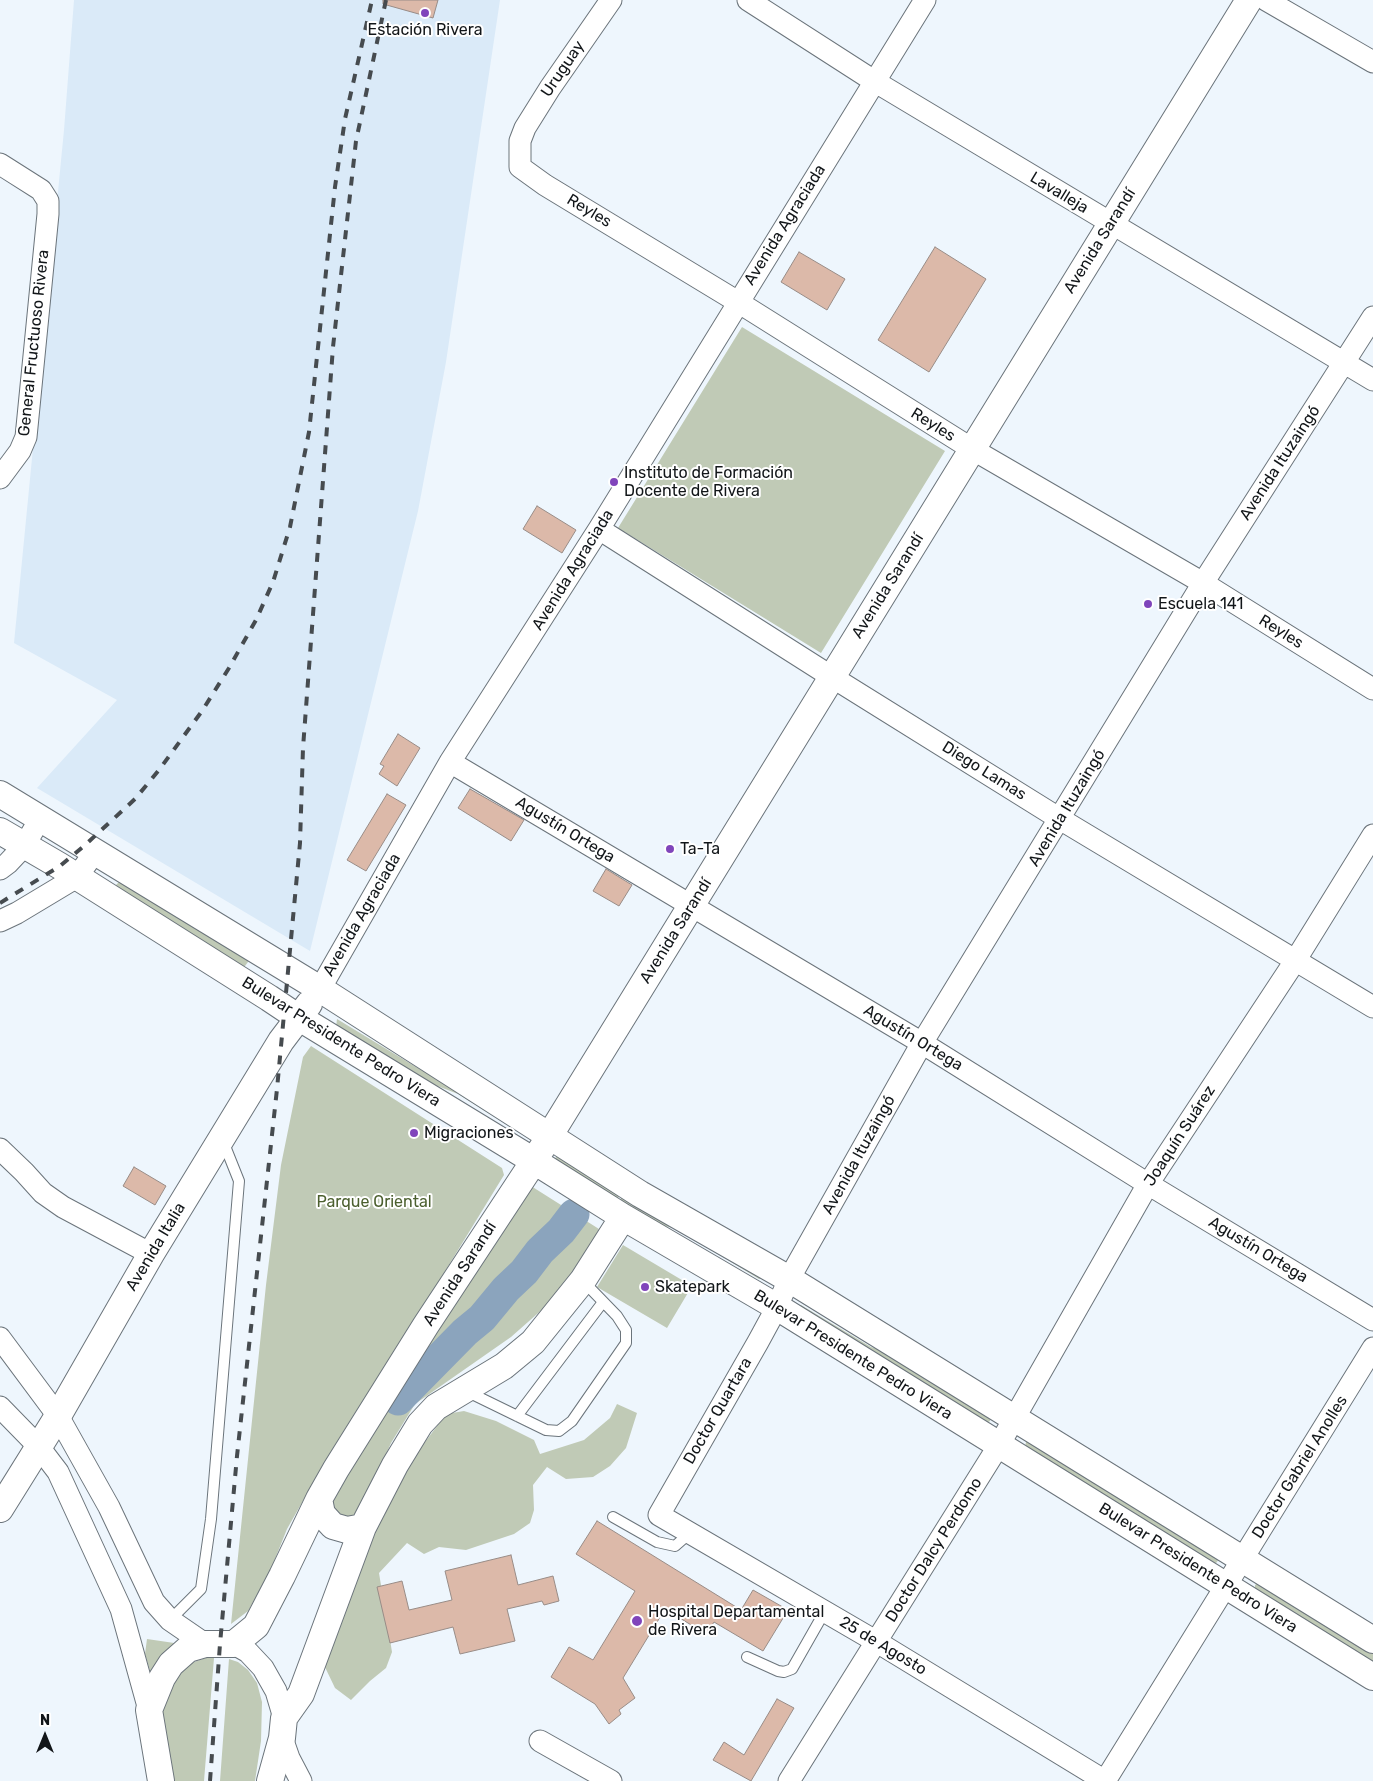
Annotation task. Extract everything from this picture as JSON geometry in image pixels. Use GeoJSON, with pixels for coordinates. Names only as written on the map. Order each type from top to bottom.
{"type":"FeatureCollection","features":[{"type":"Feature","properties":{"kind":"street","name":"Uruguay"},"geometry":{"type":"LineString","coordinates":[[520,141],[525,128],[550,88],[611,0]]}},
{"type":"Feature","properties":{"kind":"street","name":"Lavalleja"},"geometry":{"type":"LineString","coordinates":[[748,0],[874,81],[1373,380]]}},
{"type":"Feature","properties":{"kind":"street","name":"Avenida Agraciada"},"geometry":{"type":"LineString","coordinates":[[320,989],[450,762],[599,529],[925,0]]}},
{"type":"Feature","properties":{"kind":"street","name":"Avenida Sarandí"},"geometry":{"type":"LineString","coordinates":[[234,1644],[256,1626],[319,1499],[426,1325],[550,1136],[1249,0]]}},
{"type":"Feature","properties":{"kind":"street"},"geometry":{"type":"LineString","coordinates":[[1266,0],[1373,62]]}},
{"type":"Feature","properties":{"kind":"street","name":"Reyles"},"geometry":{"type":"LineString","coordinates":[[520,141],[520,167],[546,185],[738,302],[972,450],[1203,583],[1373,689]]}},
{"type":"Feature","properties":{"kind":"street","name":"General Fructuoso Rivera"},"geometry":{"type":"LineString","coordinates":[[0,164],[41,190],[48,201],[26,437],[20,452],[0,478]]}},
{"type":"Feature","properties":{"kind":"street","name":"Avenida Ituzaingó"},"geometry":{"type":"LineString","coordinates":[[777,1307],[789,1279],[922,1043],[1203,583],[1373,317]]}},
{"type":"Feature","properties":{"kind":"street","name":"Diego Lamas"},"geometry":{"type":"LineString","coordinates":[[599,529],[832,678],[1060,819],[1373,1007]]}},
{"type":"Feature","properties":{"kind":"street","name":"Agustín Ortega"},"geometry":{"type":"LineString","coordinates":[[450,762],[922,1043],[1148,1184],[1373,1320]]}},
{"type":"Feature","properties":{"kind":"street","name":"Bulevar Presidente Pedro Viera"},"geometry":{"type":"LineString","coordinates":[[0,794],[320,989],[640,1194],[789,1279],[1373,1640]]}},
{"type":"Feature","properties":{"kind":"street"},"geometry":{"type":"LineString","coordinates":[[0,869],[24,846],[40,819]]}},
{"type":"Feature","properties":{"kind":"street","name":"Bulevar Presidente Pedro Viera"},"geometry":{"type":"LineString","coordinates":[[0,831],[623,1217],[777,1307],[1373,1677]]}},
{"type":"Feature","properties":{"kind":"street","name":"Joaquín Suárez"},"geometry":{"type":"LineString","coordinates":[[999,1445],[1148,1184],[1295,961],[1373,835]]}},
{"type":"Feature","properties":{"kind":"street"},"geometry":{"type":"LineString","coordinates":[[0,921],[77,877],[94,853]]}},
{"type":"Feature","properties":{"kind":"street","name":"Avenida Italia"},"geometry":{"type":"LineString","coordinates":[[0,1509],[58,1416],[150,1254],[281,1041],[320,989]]}},
{"type":"Feature","properties":{"kind":"street"},"geometry":{"type":"LineString","coordinates":[[0,1150],[43,1193],[150,1254]]}},
{"type":"Feature","properties":{"kind":"street"},"geometry":{"type":"LineString","coordinates":[[270,1781],[283,1728],[301,1694],[363,1527],[394,1465],[420,1424],[436,1407],[466,1391],[504,1366],[533,1342],[582,1280],[623,1217]]}},
{"type":"Feature","properties":{"kind":"street","name":"Doctor Quartara"},"geometry":{"type":"LineString","coordinates":[[659,1515],[777,1307]]}},
{"type":"Feature","properties":{"kind":"street"},"geometry":{"type":"LineString","coordinates":[[0,1338],[58,1416],[109,1507],[154,1602],[170,1620],[205,1644]]}},
{"type":"Feature","properties":{"kind":"street","name":"Doctor Gabriel Anolles"},"geometry":{"type":"LineString","coordinates":[[1105,1781],[1373,1348]]}},
{"type":"Feature","properties":{"kind":"street"},"geometry":{"type":"LineString","coordinates":[[0,1407],[39,1446],[58,1472],[121,1609],[149,1710],[161,1781]]}},
{"type":"Feature","properties":{"kind":"street","name":"Doctor Dalcy Perdomo"},"geometry":{"type":"LineString","coordinates":[[789,1781],[999,1445]]}},
{"type":"Feature","properties":{"kind":"street"},"geometry":{"type":"LineString","coordinates":[[319,1499],[322,1514],[332,1526],[347,1530],[363,1527]]}},
{"type":"Feature","properties":{"kind":"street","name":"25 de Agosto"},"geometry":{"type":"LineString","coordinates":[[659,1515],[877,1642],[1105,1781]]}},
{"type":"Feature","properties":{"kind":"street"},"geometry":{"type":"LineString","coordinates":[[121,1609],[148,1592]]}},
{"type":"Feature","properties":{"kind":"street"},"geometry":{"type":"LineString","coordinates":[[149,1710],[162,1678],[171,1664],[188,1649],[205,1644],[234,1644],[248,1652],[266,1673],[276,1691],[289,1758],[301,1781]]}},
{"type":"Feature","properties":{"kind":"street"},"geometry":{"type":"LineString","coordinates":[[540,1741],[611,1781]]}},
{"type":"Feature","properties":{"kind":"lane"},"geometry":{"type":"LineString","coordinates":[[170,1620],[201,1589],[211,1519],[239,1180],[222,1138]]}},
{"type":"Feature","properties":{"kind":"lane"},"geometry":{"type":"LineString","coordinates":[[466,1391],[546,1430],[559,1431],[572,1420],[626,1343],[626,1330],[617,1316],[582,1280]]}},
{"type":"Feature","properties":{"kind":"lane"},"geometry":{"type":"LineString","coordinates":[[517,1416],[603,1302]]}},
{"type":"Feature","properties":{"kind":"lane"},"geometry":{"type":"LineString","coordinates":[[612,1517],[657,1542],[675,1546],[690,1533]]}},
{"type":"Feature","properties":{"kind":"lane"},"geometry":{"type":"LineString","coordinates":[[747,1657],[778,1671],[784,1672],[792,1669],[825,1611]]}},
{"type":"Feature","properties":{"kind":"shaded area"},"geometry":{"type":"Polygon","coordinates":[[[74,0],[500,0],[446,362],[418,511],[310,951],[37,788],[117,700],[14,643],[64,130],[74,0]]]}},
{"type":"Feature","properties":{"kind":"green space"},"geometry":{"type":"Polygon","coordinates":[[[742,327],[945,451],[821,653],[618,528],[742,327]]]}},
{"type":"Feature","properties":{"kind":"green space"},"geometry":{"type":"Polygon","coordinates":[[[120,881],[248,958],[248,962],[245,966],[239,967],[116,889],[116,885],[120,881]]]}},
{"type":"Feature","properties":{"kind":"green space"},"geometry":{"type":"Polygon","coordinates":[[[337,1019],[421,1070],[454,1082],[528,1138],[458,1094],[417,1078],[336,1027],[337,1019]]]}},
{"type":"Feature","properties":{"kind":"green space","name":"Parque Oriental"},"geometry":{"type":"Polygon","coordinates":[[[311,1046],[502,1168],[504,1175],[379,1379],[329,1455],[287,1529],[269,1574],[248,1611],[231,1624],[266,1285],[281,1165],[303,1057],[311,1046]]]}},
{"type":"Feature","properties":{"kind":"green space"},"geometry":{"type":"Polygon","coordinates":[[[560,1156],[620,1193],[617,1201],[555,1159],[560,1156]]]}},
{"type":"Feature","properties":{"kind":"green space"},"geometry":{"type":"Polygon","coordinates":[[[531,1186],[599,1229],[573,1277],[545,1307],[511,1337],[415,1404],[391,1443],[360,1513],[349,1519],[335,1513],[330,1500],[387,1405],[531,1186]]]}},
{"type":"Feature","properties":{"kind":"green space"},"geometry":{"type":"Polygon","coordinates":[[[623,1195],[765,1278],[759,1279],[677,1229],[657,1224],[619,1202],[623,1195]]]}},
{"type":"Feature","properties":{"kind":"green space","name":"Skatepark"},"geometry":{"type":"Polygon","coordinates":[[[623,1245],[692,1286],[667,1328],[597,1287],[623,1245]]]}},
{"type":"Feature","properties":{"kind":"green space"},"geometry":{"type":"Polygon","coordinates":[[[801,1305],[871,1347],[903,1357],[991,1415],[990,1421],[987,1423],[798,1306],[801,1305]]]}},
{"type":"Feature","properties":{"kind":"green space"},"geometry":{"type":"Polygon","coordinates":[[[617,1404],[637,1413],[626,1448],[610,1466],[593,1477],[566,1479],[547,1467],[533,1485],[534,1510],[530,1523],[514,1534],[466,1550],[439,1547],[424,1554],[407,1543],[379,1573],[392,1652],[386,1668],[351,1700],[335,1688],[323,1663],[368,1539],[416,1454],[446,1414],[464,1411],[496,1421],[534,1440],[540,1454],[584,1440],[610,1418],[617,1404]]]}},
{"type":"Feature","properties":{"kind":"green space"},"geometry":{"type":"Polygon","coordinates":[[[1030,1440],[1219,1558],[1217,1562],[1215,1564],[1025,1447],[1026,1442],[1030,1440]]]}},
{"type":"Feature","properties":{"kind":"green space"},"geometry":{"type":"Polygon","coordinates":[[[1259,1582],[1373,1648],[1373,1666],[1255,1590],[1255,1585],[1259,1582]]]}},
{"type":"Feature","properties":{"kind":"green space"},"geometry":{"type":"Polygon","coordinates":[[[147,1639],[181,1644],[151,1674],[145,1654],[147,1639]]]}},
{"type":"Feature","properties":{"kind":"green space"},"geometry":{"type":"Polygon","coordinates":[[[206,1658],[214,1658],[204,1781],[170,1781],[161,1723],[165,1693],[180,1673],[191,1663],[206,1658]]]}},
{"type":"Feature","properties":{"kind":"green space"},"geometry":{"type":"Polygon","coordinates":[[[229,1659],[238,1662],[248,1670],[257,1683],[262,1702],[261,1741],[255,1781],[220,1781],[229,1659]]]}},
{"type":"Feature","properties":{"kind":"building","name":"Estación Rivera"},"geometry":{"type":"Polygon","coordinates":[[[383,0],[438,0],[433,18],[383,4],[383,0]]]}},
{"type":"Feature","properties":{"kind":"building"},"geometry":{"type":"Polygon","coordinates":[[[935,247],[986,279],[929,372],[878,340],[935,247]]]}},
{"type":"Feature","properties":{"kind":"building"},"geometry":{"type":"Polygon","coordinates":[[[799,252],[845,279],[827,310],[781,282],[799,252]]]}},
{"type":"Feature","properties":{"kind":"building"},"geometry":{"type":"Polygon","coordinates":[[[537,506],[576,530],[562,553],[523,529],[537,506]]]}},
{"type":"Feature","properties":{"kind":"building"},"geometry":{"type":"Polygon","coordinates":[[[398,734],[420,748],[397,786],[379,774],[384,766],[380,764],[398,734]]]}},
{"type":"Feature","properties":{"kind":"building"},"geometry":{"type":"Polygon","coordinates":[[[470,789],[524,820],[511,841],[458,808],[470,789]]]}},
{"type":"Feature","properties":{"kind":"building"},"geometry":{"type":"Polygon","coordinates":[[[387,794],[406,805],[366,871],[347,860],[387,794]]]}},
{"type":"Feature","properties":{"kind":"building"},"geometry":{"type":"Polygon","coordinates":[[[606,869],[632,885],[619,906],[593,891],[606,869]]]}},
{"type":"Feature","properties":{"kind":"building"},"geometry":{"type":"Polygon","coordinates":[[[134,1167],[166,1186],[155,1205],[123,1186],[134,1167]]]}},
{"type":"Feature","properties":{"kind":"building","name":"Hospital Departamental de Rivera"},"geometry":{"type":"Polygon","coordinates":[[[597,1521],[741,1610],[753,1590],[788,1610],[763,1651],[714,1622],[706,1634],[665,1609],[623,1678],[635,1698],[619,1710],[621,1714],[609,1724],[595,1704],[551,1677],[569,1647],[593,1660],[635,1591],[576,1554],[597,1521]]]}},
{"type":"Feature","properties":{"kind":"building"},"geometry":{"type":"Polygon","coordinates":[[[511,1555],[518,1585],[553,1576],[559,1601],[544,1605],[542,1601],[507,1609],[515,1641],[460,1654],[453,1627],[390,1643],[377,1587],[402,1581],[409,1610],[452,1600],[445,1571],[511,1555]]]}},
{"type":"Feature","properties":{"kind":"building"},"geometry":{"type":"Polygon","coordinates":[[[777,1699],[794,1708],[751,1781],[713,1760],[724,1742],[744,1755],[777,1699]]]}},
{"type":"Feature","properties":{"kind":"waterway"},"geometry":{"type":"LineString","coordinates":[[398,1400],[465,1332],[482,1318],[506,1289],[524,1272],[540,1251],[561,1231],[574,1214]]}},
{"type":"Feature","properties":{"kind":"railway"},"geometry":{"type":"LineString","coordinates":[[0,903],[60,866],[135,799],[159,770],[202,711],[256,620],[273,582],[290,527],[309,432],[335,187],[345,119],[372,0]]}},
{"type":"Feature","properties":{"kind":"railway"},"geometry":{"type":"LineString","coordinates":[[210,1781],[237,1456],[277,1089],[300,843],[303,748],[333,347],[356,141],[386,0]]}},
{"type":"Feature","properties":{"kind":"place","name":"Estación Rivera"},"geometry":{"type":"Point","coordinates":[425,13]}},
{"type":"Feature","properties":{"kind":"place","name":"Instituto de Formación Docente de Rivera"},"geometry":{"type":"Point","coordinates":[614,482]}},
{"type":"Feature","properties":{"kind":"place","name":"Escuela 141"},"geometry":{"type":"Point","coordinates":[1148,604]}},
{"type":"Feature","properties":{"kind":"place","name":"Ta-Ta"},"geometry":{"type":"Point","coordinates":[670,849]}},
{"type":"Feature","properties":{"kind":"place","name":"Migraciones"},"geometry":{"type":"Point","coordinates":[414,1133]}},
{"type":"Feature","properties":{"kind":"place","name":"Skatepark"},"geometry":{"type":"Point","coordinates":[645,1287]}},
{"type":"Feature","properties":{"kind":"place","name":"Hospital Departamental de Rivera"},"geometry":{"type":"Point","coordinates":[637,1621]}}]}
